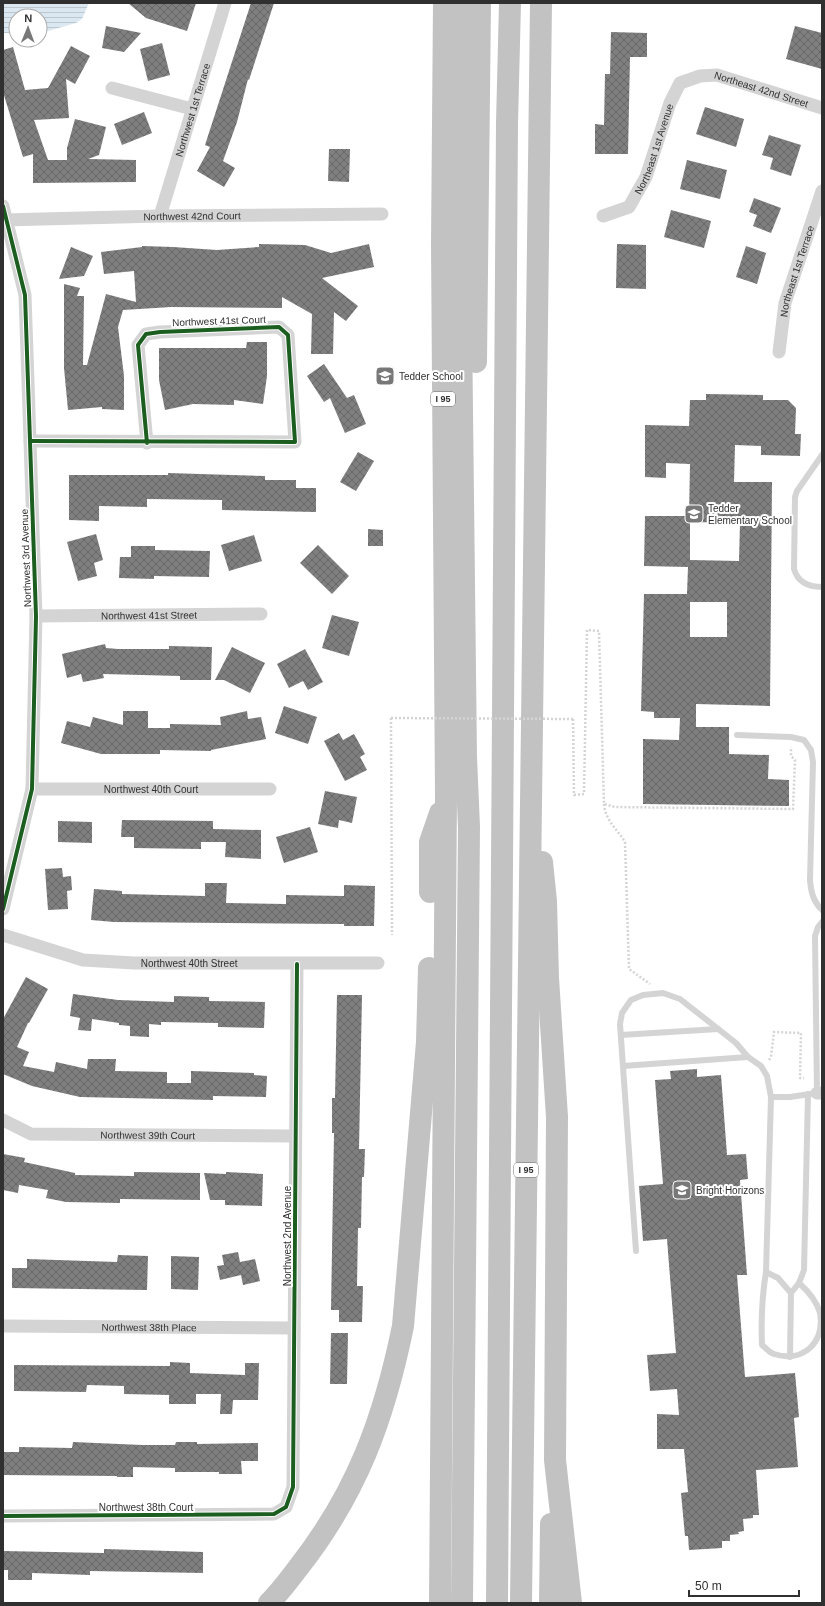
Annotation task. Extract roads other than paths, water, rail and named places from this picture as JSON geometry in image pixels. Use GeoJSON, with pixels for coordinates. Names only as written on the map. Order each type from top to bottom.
{"type":"FeatureCollection","features":[{"type":"Feature","properties":{"kind":"highway","name":"I 95"},"geometry":{"type":"LineString","coordinates":[[440,1603],[446,795],[442,252],[444,3]]}},
{"type":"Feature","properties":{"kind":"highway"},"geometry":{"type":"LineString","coordinates":[[462,1603],[468,827],[461,331],[463,3]]}},
{"type":"Feature","properties":{"kind":"highway"},"geometry":{"type":"LineString","coordinates":[[468,827],[472,756],[480,3]]}},
{"type":"Feature","properties":{"kind":"highway"},"geometry":{"type":"LineString","coordinates":[[497,1603],[507,123],[510,3]]}},
{"type":"Feature","properties":{"kind":"highway","name":"I 95"},"geometry":{"type":"LineString","coordinates":[[521,1603],[541,3]]}},
{"type":"Feature","properties":{"kind":"highway"},"geometry":{"type":"LineString","coordinates":[[531,737],[546,901],[548,978],[557,1117],[555,1460],[550,1536],[550,1603]]}},
{"type":"Feature","properties":{"kind":"highway"},"geometry":{"type":"LineString","coordinates":[[269,1603],[316,1546],[351,1488],[366,1455],[378,1422],[396,1358],[403,1319],[427,1042],[430,842],[446,795]]}},
{"type":"Feature","properties":{"kind":"highway"},"geometry":{"type":"LineString","coordinates":[[555,1460],[571,1603]]}},
{"type":"Feature","properties":{"kind":"street","name":"Northwest 1st Terrace"},"geometry":{"type":"LineString","coordinates":[[160,216],[225,3]]}},
{"type":"Feature","properties":{"kind":"street","name":"Northeast 42nd Street"},"geometry":{"type":"LineString","coordinates":[[700,76],[717,75],[822,108]]}},
{"type":"Feature","properties":{"kind":"street","name":"Northeast 1st Avenue"},"geometry":{"type":"LineString","coordinates":[[603,216],[629,207],[646,177],[670,103],[680,83],[700,76]]}},
{"type":"Feature","properties":{"kind":"street"},"geometry":{"type":"LineString","coordinates":[[112,88],[192,109]]}},
{"type":"Feature","properties":{"kind":"street","name":"Northeast 1st Terrace"},"geometry":{"type":"LineString","coordinates":[[779,352],[785,303],[822,191]]}},
{"type":"Feature","properties":{"kind":"street","name":"Northwest 3rd Avenue"},"geometry":{"type":"LineString","coordinates":[[3,206],[5,220],[25,295],[36,616],[32,789],[3,909]]}},
{"type":"Feature","properties":{"kind":"street","name":"Northwest 42nd Court"},"geometry":{"type":"LineString","coordinates":[[5,220],[160,216],[382,214]]}},
{"type":"Feature","properties":{"kind":"street","name":"Northwest 41st Court"},"geometry":{"type":"LineString","coordinates":[[30,441],[147,443],[295,442],[288,335],[279,327],[160,332],[146,334],[138,345],[147,443]]}},
{"type":"Feature","properties":{"kind":"street","name":"Northwest 41st Street"},"geometry":{"type":"LineString","coordinates":[[36,616],[261,614]]}},
{"type":"Feature","properties":{"kind":"street","name":"Northwest 40th Court"},"geometry":{"type":"LineString","coordinates":[[32,789],[270,789]]}},
{"type":"Feature","properties":{"kind":"street","name":"Northwest 40th Street"},"geometry":{"type":"LineString","coordinates":[[3,935],[83,960],[134,963],[378,963]]}},
{"type":"Feature","properties":{"kind":"street","name":"Northwest 2nd Avenue"},"geometry":{"type":"LineString","coordinates":[[286,1507],[293,1487],[297,964]]}},
{"type":"Feature","properties":{"kind":"street","name":"Northwest 39th Court"},"geometry":{"type":"LineString","coordinates":[[3,1120],[31,1134],[295,1136]]}},
{"type":"Feature","properties":{"kind":"street","name":"Northwest 38th Place"},"geometry":{"type":"LineString","coordinates":[[3,1326],[294,1328]]}},
{"type":"Feature","properties":{"kind":"street","name":"Northwest 38th Court"},"geometry":{"type":"LineString","coordinates":[[3,1516],[274,1514],[286,1507]]}},
{"type":"Feature","properties":{"kind":"lane"},"geometry":{"type":"LineString","coordinates":[[822,455],[797,491],[795,497],[794,569],[796,575],[803,583],[810,586],[822,587]]}},
{"type":"Feature","properties":{"kind":"lane"},"geometry":{"type":"LineString","coordinates":[[737,735],[791,737],[804,740],[811,750],[813,762],[810,880],[811,892],[816,904],[822,910]]}},
{"type":"Feature","properties":{"kind":"lane"},"geometry":{"type":"LineString","coordinates":[[790,1357],[791,1293],[799,1283],[804,1270],[816,1094],[815,936],[818,927],[822,922]]}},
{"type":"Feature","properties":{"kind":"lane"},"geometry":{"type":"LineString","coordinates":[[636,1251],[620,1024],[622,1013],[631,1000],[643,995],[663,993],[680,999],[736,1043],[748,1057],[761,1066],[768,1076],[771,1097],[766,1272],[762,1296],[762,1345],[773,1354],[790,1357],[807,1352],[817,1342],[822,1329],[820,1313],[816,1302],[799,1283]]}},
{"type":"Feature","properties":{"kind":"lane"},"geometry":{"type":"LineString","coordinates":[[621,1034],[718,1029]]}},
{"type":"Feature","properties":{"kind":"lane"},"geometry":{"type":"LineString","coordinates":[[623,1066],[748,1057]]}},
{"type":"Feature","properties":{"kind":"lane"},"geometry":{"type":"LineString","coordinates":[[771,1097],[790,1097],[816,1094]]}},
{"type":"Feature","properties":{"kind":"lane"},"geometry":{"type":"LineString","coordinates":[[766,1272],[778,1278],[791,1293]]}},
{"type":"Feature","properties":{"kind":"place","name":"Tedder School"},"geometry":{"type":"Point","coordinates":[385,376]}},
{"type":"Feature","properties":{"kind":"place","name":"Tedder Elementary School"},"geometry":{"type":"Point","coordinates":[694,514]}},
{"type":"Feature","properties":{"kind":"place","name":"Bright Horizons"},"geometry":{"type":"Point","coordinates":[682,1190]}}]}
